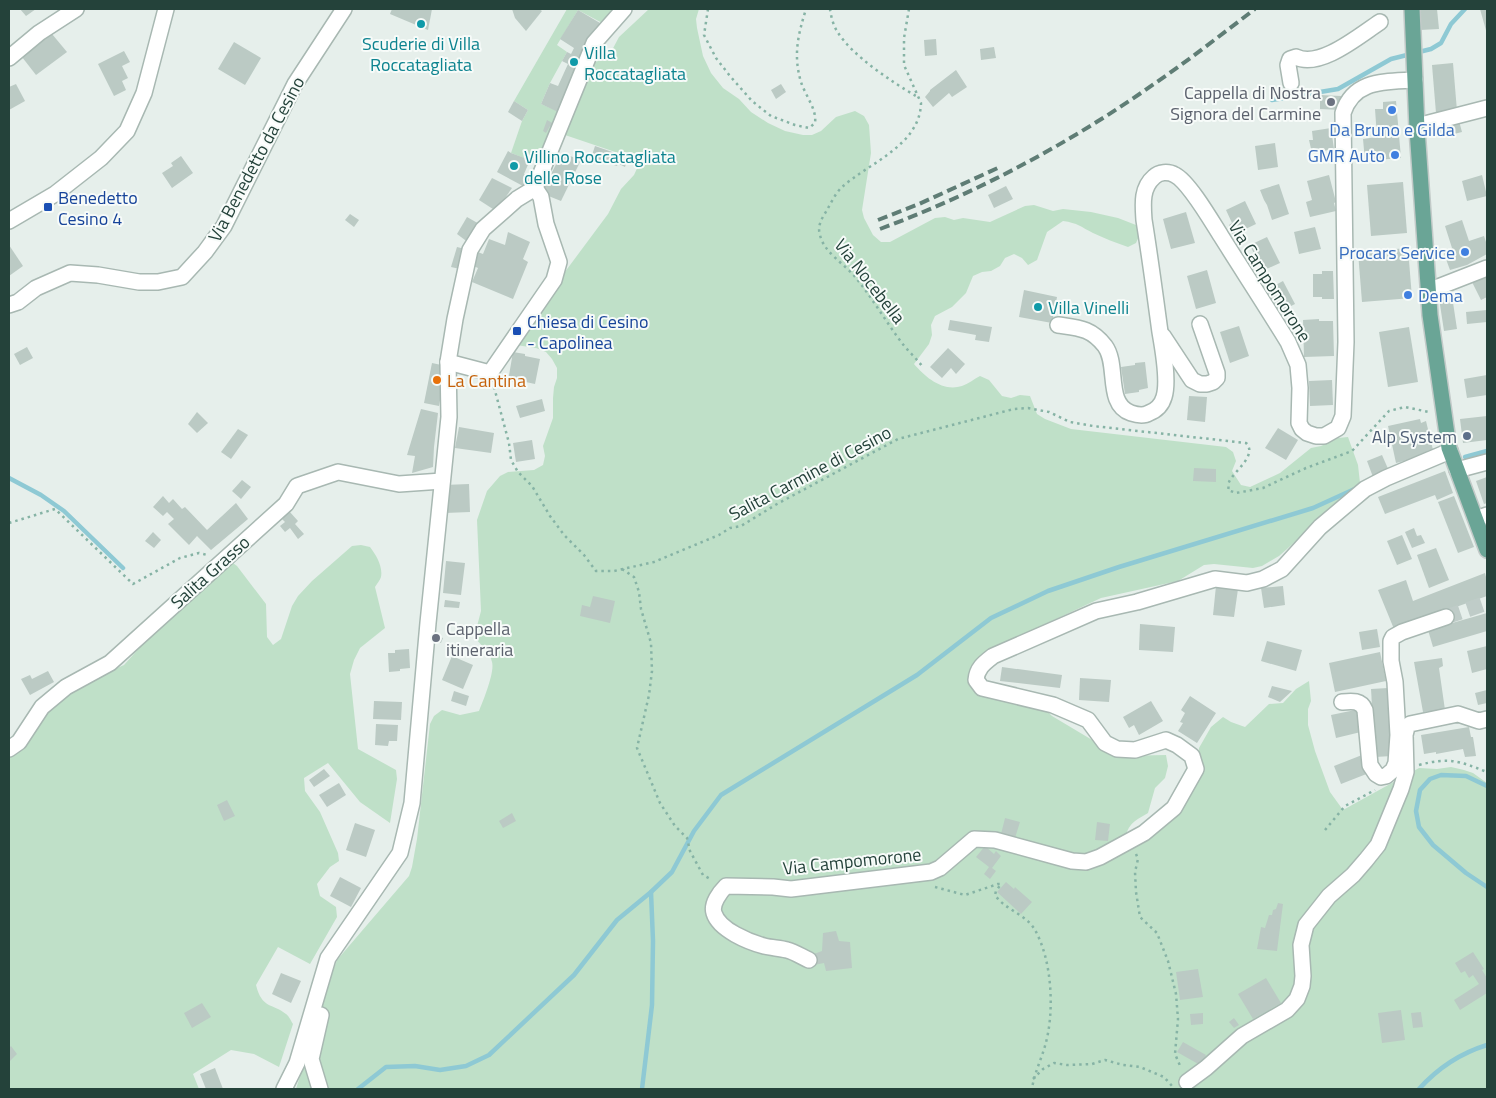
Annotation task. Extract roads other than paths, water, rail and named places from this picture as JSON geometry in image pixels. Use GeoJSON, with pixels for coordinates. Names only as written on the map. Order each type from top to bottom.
{"type":"FeatureCollection","features":[{"type":"Feature","properties":{"kind":"main road"},"geometry":{"type":"LineString","coordinates":[[1412,9],[1417,126],[1431,324],[1450,452],[1481,517],[1487,550]]}},
{"type":"Feature","properties":{"kind":"street"},"geometry":{"type":"LineString","coordinates":[[9,58],[39,33],[76,9]]}},
{"type":"Feature","properties":{"kind":"street"},"geometry":{"type":"LineString","coordinates":[[9,220],[55,194],[101,158],[128,131],[144,93],[166,9]]}},
{"type":"Feature","properties":{"kind":"street","name":"Via Benedetto da Cesino"},"geometry":{"type":"LineString","coordinates":[[9,305],[18,302],[36,288],[70,273],[98,274],[139,282],[158,282],[182,277],[205,252],[224,226],[295,84],[344,9]]}},
{"type":"Feature","properties":{"kind":"street"},"geometry":{"type":"LineString","coordinates":[[284,1089],[297,1063],[328,958],[400,853],[412,803],[449,418],[448,362],[454,319],[470,250],[483,229],[517,199],[535,188],[594,42],[624,9]]}},
{"type":"Feature","properties":{"kind":"street"},"geometry":{"type":"LineString","coordinates":[[1291,83],[1288,65],[1290,59],[1296,57],[1304,60],[1324,56],[1342,47],[1380,22]]}},
{"type":"Feature","properties":{"kind":"street","name":"Via Campomorone"},"geometry":{"type":"LineString","coordinates":[[1058,325],[1083,328],[1091,332],[1106,347],[1109,354],[1116,399],[1120,407],[1127,412],[1140,415],[1149,413],[1159,406],[1164,398],[1166,387],[1143,200],[1150,180],[1157,174],[1164,172],[1175,175],[1201,205],[1288,342],[1298,365],[1300,388],[1299,422],[1302,429],[1316,436],[1332,433],[1338,428],[1342,416],[1346,342],[1343,113],[1350,98],[1362,88],[1375,83],[1415,80]]}},
{"type":"Feature","properties":{"kind":"street"},"geometry":{"type":"LineString","coordinates":[[1417,126],[1487,108]]}},
{"type":"Feature","properties":{"kind":"street"},"geometry":{"type":"LineString","coordinates":[[448,362],[490,373],[554,280],[559,262],[546,224],[540,197],[535,188]]}},
{"type":"Feature","properties":{"kind":"street"},"geometry":{"type":"LineString","coordinates":[[1428,291],[1487,268]]}},
{"type":"Feature","properties":{"kind":"street","name":"Via Campomorone"},"geometry":{"type":"LineString","coordinates":[[1160,333],[1192,380],[1200,384],[1207,384],[1213,382],[1217,373],[1200,324]]}},
{"type":"Feature","properties":{"kind":"street","name":"Via Campomorone"},"geometry":{"type":"LineString","coordinates":[[809,960],[790,951],[744,940],[725,928],[713,911],[720,891],[726,886],[791,889],[931,872],[940,868],[974,839],[995,840],[1072,861],[1086,862],[1100,857],[1144,833],[1174,808],[1196,769],[1192,756],[1177,745],[1166,740],[1135,750],[1117,749],[1105,743],[1088,720],[1053,705],[982,688],[976,680],[976,674],[983,664],[993,656],[1096,611],[1137,602],[1215,579],[1247,583],[1263,579],[1282,569],[1320,527],[1364,489],[1450,452]]}},
{"type":"Feature","properties":{"kind":"street"},"geometry":{"type":"LineString","coordinates":[[1457,470],[1487,462]]}},
{"type":"Feature","properties":{"kind":"street","name":"Salita Grasso"},"geometry":{"type":"LineString","coordinates":[[9,749],[20,742],[42,707],[66,687],[110,662],[286,504],[297,486],[338,472],[398,484],[442,481]]}},
{"type":"Feature","properties":{"kind":"street"},"geometry":{"type":"LineString","coordinates":[[1342,702],[1355,701],[1363,706],[1370,765],[1376,774],[1386,776],[1393,770],[1396,762],[1398,735],[1391,641],[1393,637],[1402,632],[1439,620]]}},
{"type":"Feature","properties":{"kind":"street"},"geometry":{"type":"LineString","coordinates":[[1187,1082],[1242,1036],[1287,1010],[1296,999],[1304,976],[1301,945],[1306,925],[1329,896],[1353,875],[1378,845],[1406,772],[1405,735],[1407,727],[1410,724],[1458,714],[1479,720],[1487,719]]}},
{"type":"Feature","properties":{"kind":"street"},"geometry":{"type":"LineString","coordinates":[[318,992],[324,999],[311,1059],[320,1089]]}},
{"type":"Feature","properties":{"kind":"waterway"},"geometry":{"type":"LineString","coordinates":[[1272,100],[1338,89],[1391,59],[1431,49],[1441,43],[1451,24],[1465,9]]}},
{"type":"Feature","properties":{"kind":"waterway"},"geometry":{"type":"LineString","coordinates":[[1465,457],[1487,451]]}},
{"type":"Feature","properties":{"kind":"waterway"},"geometry":{"type":"LineString","coordinates":[[9,478],[41,495],[64,511],[123,568]]}},
{"type":"Feature","properties":{"kind":"waterway"},"geometry":{"type":"LineString","coordinates":[[358,1089],[386,1067],[415,1066],[440,1070],[466,1066],[489,1055],[574,975],[617,920],[672,872],[694,831],[721,795],[917,675],[991,618],[1048,591],[1119,567],[1313,508],[1359,487]]}},
{"type":"Feature","properties":{"kind":"waterway"},"geometry":{"type":"LineString","coordinates":[[1487,786],[1466,776],[1441,775],[1430,779],[1420,790],[1416,811],[1419,827],[1433,845],[1466,873],[1487,887]]}},
{"type":"Feature","properties":{"kind":"waterway"},"geometry":{"type":"LineString","coordinates":[[642,1089],[652,1005],[653,941],[651,892]]}},
{"type":"Feature","properties":{"kind":"waterway"},"geometry":{"type":"LineString","coordinates":[[1419,1089],[1450,1062],[1468,1052],[1487,1045]]}},
{"type":"Feature","properties":{"kind":"tunnel"},"geometry":{"type":"LineString","coordinates":[[1446,617],[1487,603]]}},
{"type":"Feature","properties":{"kind":"railway"},"geometry":{"type":"LineString","coordinates":[[880,229],[987,183],[1056,146],[1154,84],[1255,9]]}},
{"type":"Feature","properties":{"kind":"railway"},"geometry":{"type":"LineString","coordinates":[[878,220],[919,204],[1000,167]]}},
{"type":"Feature","properties":{"kind":"place","name":"Scuderie di Villa Roccatagliata"},"geometry":{"type":"Point","coordinates":[421,24]}},
{"type":"Feature","properties":{"kind":"place","name":"Villa Roccatagliata"},"geometry":{"type":"Point","coordinates":[574,62]}},
{"type":"Feature","properties":{"kind":"place","name":"Cappella di Nostra Signora del Carmine"},"geometry":{"type":"Point","coordinates":[1331,102]}},
{"type":"Feature","properties":{"kind":"place","name":"Da Bruno e Gilda"},"geometry":{"type":"Point","coordinates":[1392,110]}},
{"type":"Feature","properties":{"kind":"place","name":"GMR Auto"},"geometry":{"type":"Point","coordinates":[1395,155]}},
{"type":"Feature","properties":{"kind":"place","name":"Villino Roccatagliata delle Rose"},"geometry":{"type":"Point","coordinates":[514,166]}},
{"type":"Feature","properties":{"kind":"place","name":"Benedetto Cesino 4"},"geometry":{"type":"Point","coordinates":[48,207]}},
{"type":"Feature","properties":{"kind":"place","name":"Procars Service"},"geometry":{"type":"Point","coordinates":[1465,252]}},
{"type":"Feature","properties":{"kind":"place","name":"Dema"},"geometry":{"type":"Point","coordinates":[1408,295]}},
{"type":"Feature","properties":{"kind":"place","name":"Villa Vinelli"},"geometry":{"type":"Point","coordinates":[1038,307]}},
{"type":"Feature","properties":{"kind":"place","name":"Chiesa di Cesino - Capolinea"},"geometry":{"type":"Point","coordinates":[517,331]}},
{"type":"Feature","properties":{"kind":"place","name":"La Cantina"},"geometry":{"type":"Point","coordinates":[437,380]}},
{"type":"Feature","properties":{"kind":"place","name":"Alp System"},"geometry":{"type":"Point","coordinates":[1467,436]}},
{"type":"Feature","properties":{"kind":"place","name":"Cappella itineraria"},"geometry":{"type":"Point","coordinates":[436,638]}}]}
